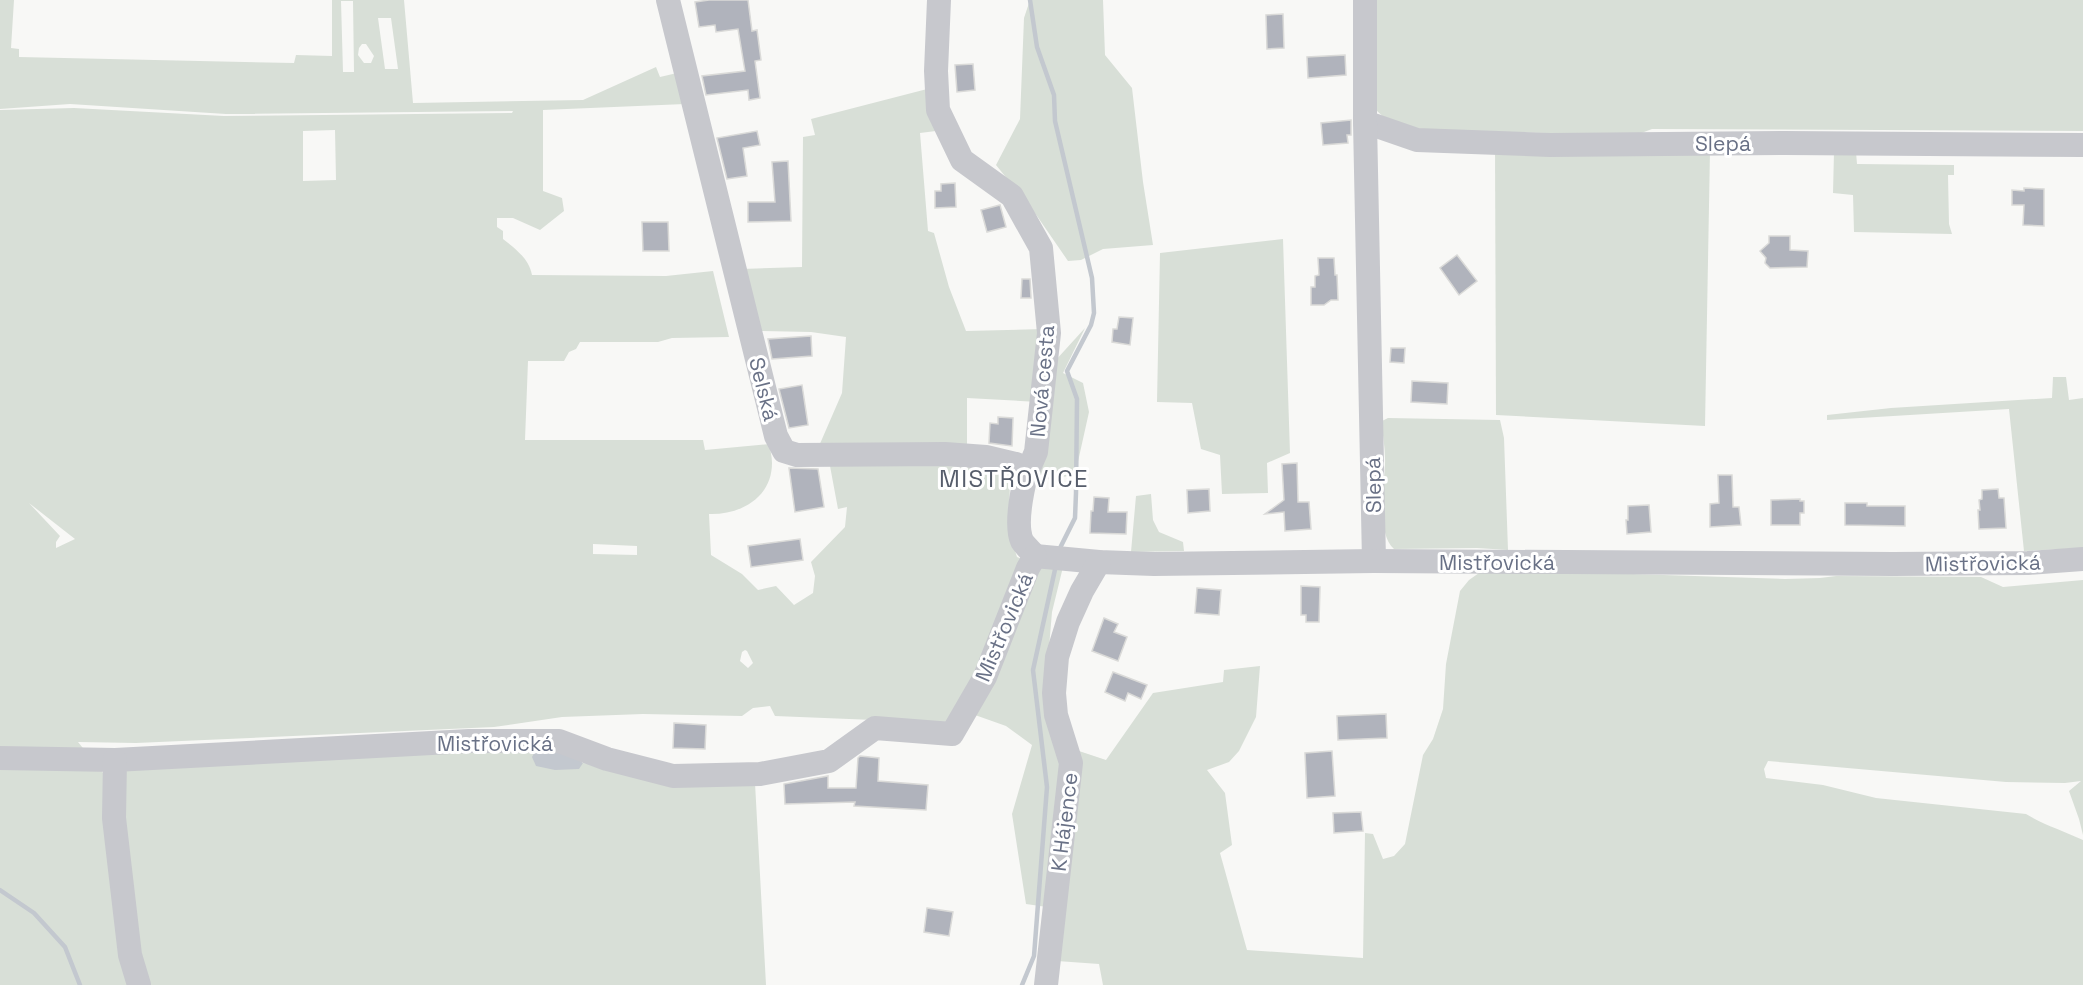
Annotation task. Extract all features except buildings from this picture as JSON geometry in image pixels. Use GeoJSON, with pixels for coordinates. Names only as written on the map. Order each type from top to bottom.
{"type":"FeatureCollection","features":[{"type":"Feature","properties":{"kind":"street","name":"Selská"},"geometry":{"type":"LineString","coordinates":[[668,0],[773,425],[784,451],[797,455],[945,454],[986,457],[1016,464],[1026,475]]}},
{"type":"Feature","properties":{"kind":"street","name":"Nová cesta"},"geometry":{"type":"LineString","coordinates":[[939,0],[936,71],[938,110],[962,160],[1011,196],[1041,248],[1049,333],[1036,452],[1026,475]]}},
{"type":"Feature","properties":{"kind":"street","name":"Slepá"},"geometry":{"type":"LineString","coordinates":[[1365,0],[1365,122],[1374,561]]}},
{"type":"Feature","properties":{"kind":"street","name":"Slepá"},"geometry":{"type":"LineString","coordinates":[[1365,122],[1417,140],[1550,145],[1797,143],[2083,145]]}},
{"type":"Feature","properties":{"kind":"street"},"geometry":{"type":"LineString","coordinates":[[1026,475],[1019,520],[1022,542],[1049,557]]}},
{"type":"Feature","properties":{"kind":"street","name":"Mistřovická"},"geometry":{"type":"LineString","coordinates":[[0,758],[115,759],[469,741],[559,741],[607,759],[673,776],[760,774],[829,761],[875,728],[952,734],[985,677],[1028,568],[1049,557],[1099,562],[1229,564],[1374,561],[1904,564],[2083,560]]}},
{"type":"Feature","properties":{"kind":"street","name":"K Hájence"},"geometry":{"type":"LineString","coordinates":[[1046,985],[1071,763],[1056,715],[1054,693],[1057,657],[1068,622],[1099,562]]}},
{"type":"Feature","properties":{"kind":"street"},"geometry":{"type":"LineString","coordinates":[[115,759],[114,818],[130,955],[139,985]]}},
{"type":"Feature","properties":{"kind":"shaded area"},"geometry":{"type":"Polygon","coordinates":[[[0,0],[14,0],[11,48],[19,49],[19,57],[294,63],[296,55],[332,56],[332,0],[404,0],[413,103],[583,100],[656,67],[660,77],[677,73],[685,104],[543,110],[543,191],[562,198],[564,211],[540,230],[513,218],[497,218],[497,227],[503,231],[503,239],[525,259],[532,275],[666,276],[713,271],[729,337],[672,338],[658,342],[580,342],[576,349],[569,352],[564,361],[528,361],[525,440],[703,440],[705,450],[770,444],[771,475],[760,495],[743,508],[721,514],[709,514],[711,555],[742,574],[758,590],[776,586],[794,605],[813,593],[815,576],[811,562],[845,527],[847,507],[838,509],[830,466],[929,465],[979,468],[991,476],[997,468],[1010,474],[1009,532],[1017,557],[1041,567],[1063,567],[1052,612],[1044,707],[1063,758],[1047,907],[1026,904],[1012,814],[1032,745],[1006,726],[975,715],[948,723],[775,716],[770,706],[753,708],[742,716],[643,714],[562,717],[494,727],[136,743],[78,742],[108,779],[134,985],[0,985],[0,110],[74,108],[224,116],[512,113],[513,111],[226,114],[70,104],[0,109],[0,0]],[[341,1],[343,72],[354,72],[353,1],[341,1]],[[378,18],[385,69],[398,69],[391,18],[378,18]],[[362,44],[359,48],[358,55],[364,63],[371,63],[374,56],[366,44],[362,44]],[[335,130],[303,131],[303,181],[336,180],[335,130]],[[29,503],[60,536],[56,542],[56,548],[75,539],[29,503]],[[593,544],[593,554],[637,555],[637,546],[593,544]],[[745,650],[742,652],[740,661],[748,668],[753,663],[745,650]]]}},
{"type":"Feature","properties":{"kind":"shaded area"},"geometry":{"type":"Polygon","coordinates":[[[1030,0],[1103,0],[1105,55],[1132,88],[1153,245],[1103,249],[1081,260],[1068,261],[1037,216],[996,165],[1020,119],[1024,18],[1030,0]]]}},
{"type":"Feature","properties":{"kind":"shaded area"},"geometry":{"type":"Polygon","coordinates":[[[1373,0],[2083,0],[2083,131],[1652,129],[1636,135],[1413,130],[1390,123],[1376,110],[1373,0]]]}},
{"type":"Feature","properties":{"kind":"shaded area"},"geometry":{"type":"Polygon","coordinates":[[[931,88],[936,131],[920,133],[928,231],[934,233],[949,287],[966,331],[1044,329],[1038,402],[967,398],[967,447],[819,446],[842,393],[846,337],[811,332],[758,331],[741,269],[802,267],[803,137],[815,135],[811,119],[931,88]]]}},
{"type":"Feature","properties":{"kind":"shaded area"},"geometry":{"type":"Polygon","coordinates":[[[1495,148],[1710,151],[1705,426],[1496,415],[1495,148]]]}},
{"type":"Feature","properties":{"kind":"shaded area"},"geometry":{"type":"Polygon","coordinates":[[[1834,152],[1856,152],[1857,164],[1954,165],[1954,175],[1948,175],[1949,224],[1952,234],[1854,232],[1853,195],[1833,193],[1834,152]]]}},
{"type":"Feature","properties":{"kind":"shaded area"},"geometry":{"type":"Polygon","coordinates":[[[1283,239],[1290,453],[1267,463],[1268,493],[1222,494],[1220,455],[1201,449],[1192,403],[1157,402],[1160,253],[1283,239]]]}},
{"type":"Feature","properties":{"kind":"shaded area"},"geometry":{"type":"Polygon","coordinates":[[[1085,328],[1063,373],[1083,383],[1089,412],[1075,475],[1043,480],[1037,471],[1055,361],[1085,328]]]}},
{"type":"Feature","properties":{"kind":"shaded area"},"geometry":{"type":"Polygon","coordinates":[[[2053,377],[2066,377],[2069,400],[2083,398],[2083,548],[2024,551],[2009,409],[1827,420],[1827,415],[1891,408],[2052,398],[2053,377]]]}},
{"type":"Feature","properties":{"kind":"shaded area"},"geometry":{"type":"Polygon","coordinates":[[[1388,418],[1500,420],[1504,438],[1508,550],[1394,549],[1388,541],[1383,519],[1385,458],[1382,421],[1388,418]]]}},
{"type":"Feature","properties":{"kind":"shaded area"},"geometry":{"type":"Polygon","coordinates":[[[1151,494],[1153,520],[1159,532],[1183,542],[1184,551],[1131,552],[1136,496],[1151,494]]]}},
{"type":"Feature","properties":{"kind":"shaded area"},"geometry":{"type":"Polygon","coordinates":[[[1506,570],[1785,579],[1836,576],[1981,577],[2003,587],[2083,580],[2083,835],[2069,791],[2081,781],[2006,782],[1768,761],[1764,769],[1766,778],[1823,785],[1876,798],[2026,814],[2083,840],[2083,985],[1103,985],[1099,964],[1057,961],[1079,751],[1106,760],[1153,693],[1223,682],[1224,670],[1260,666],[1256,717],[1239,751],[1229,762],[1207,770],[1225,793],[1232,845],[1220,853],[1247,950],[1363,958],[1365,833],[1373,834],[1383,859],[1394,856],[1405,844],[1423,755],[1433,739],[1443,709],[1446,664],[1460,591],[1479,573],[1506,570]]]}},
{"type":"Feature","properties":{"kind":"shaded area"},"geometry":{"type":"Polygon","coordinates":[[[559,746],[583,763],[579,769],[555,770],[536,766],[532,757],[537,748],[559,746]]]}},
{"type":"Feature","properties":{"kind":"shaded area"},"geometry":{"type":"Polygon","coordinates":[[[524,747],[583,763],[755,783],[766,985],[141,985],[119,784],[129,767],[524,747]]]}},
{"type":"Feature","properties":{"kind":"waterway"},"geometry":{"type":"LineString","coordinates":[[1030,0],[1037,47],[1054,95],[1055,121],[1092,278],[1094,313],[1091,325],[1067,371],[1077,399],[1075,518],[1059,550]]}},
{"type":"Feature","properties":{"kind":"waterway"},"geometry":{"type":"LineString","coordinates":[[1022,985],[1034,956],[1047,787],[1033,670],[1056,565]]}},
{"type":"Feature","properties":{"kind":"waterway"},"geometry":{"type":"LineString","coordinates":[[0,890],[34,913],[65,947],[80,985]]}},
{"type":"Feature","properties":{"kind":"district","name":"MISTŘOVICE"},"geometry":{"type":"Point","coordinates":[1014,478]}}]}
